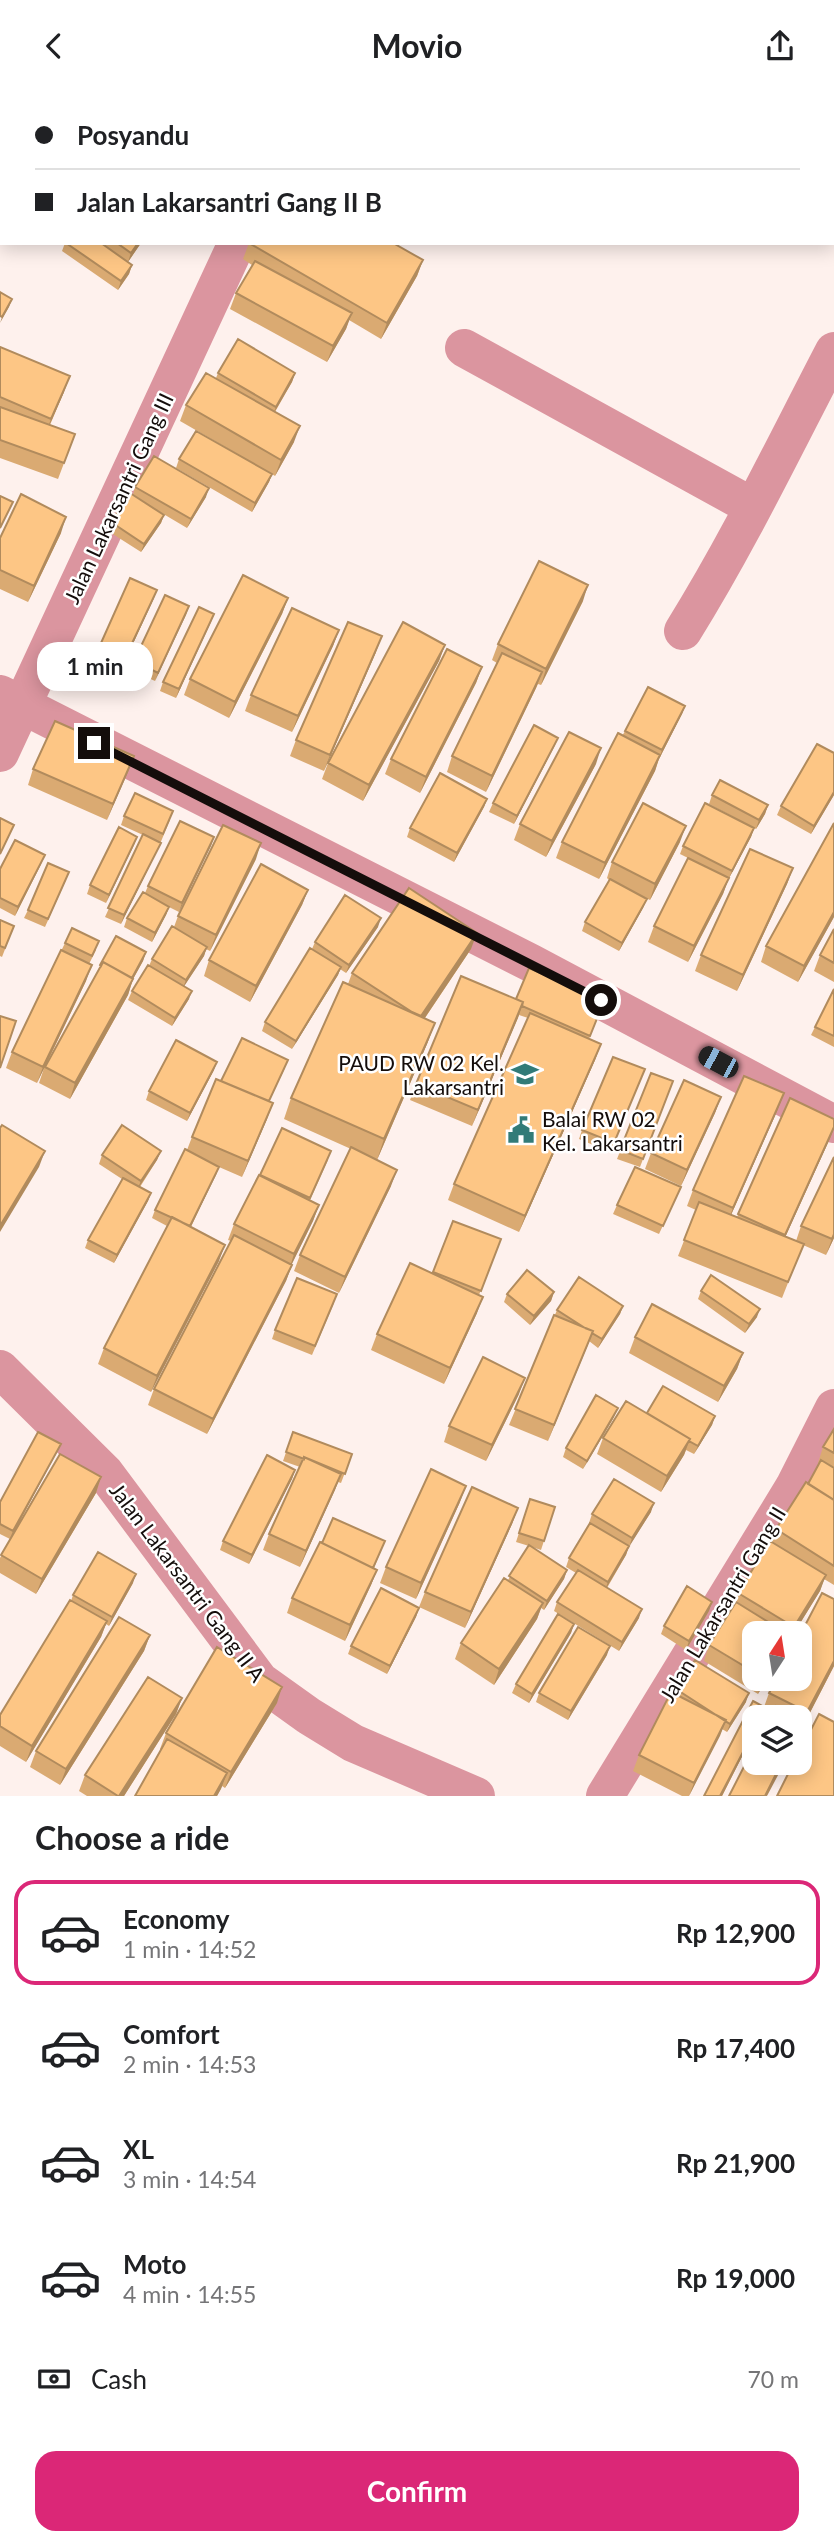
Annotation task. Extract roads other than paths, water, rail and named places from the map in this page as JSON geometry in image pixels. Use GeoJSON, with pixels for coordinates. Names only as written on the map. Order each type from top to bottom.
{"type":"FeatureCollection","features":[{"type":"Feature","properties":{"kind":"street","name":"Jalan Lakarsantri Gang III"},"geometry":{"type":"LineString","coordinates":[[0,753],[10,700],[236,245]]}},
{"type":"Feature","properties":{"kind":"street"},"geometry":{"type":"LineString","coordinates":[[464,348],[753,507]]}},
{"type":"Feature","properties":{"kind":"street"},"geometry":{"type":"LineString","coordinates":[[682,631],[703,599],[753,507],[834,351]]}},
{"type":"Feature","properties":{"kind":"street"},"geometry":{"type":"LineString","coordinates":[[10,700],[531,963],[834,1124]]}},
{"type":"Feature","properties":{"kind":"street","name":"Jalan Lakarsantri Gang II A"},"geometry":{"type":"LineString","coordinates":[[0,1369],[105,1473],[260,1681],[353,1743],[476,1796]]}},
{"type":"Feature","properties":{"kind":"street","name":"Jalan Lakarsantri Gang II"},"geometry":{"type":"LineString","coordinates":[[605,1796],[794,1487],[834,1408]]}},
{"type":"Feature","properties":{"kind":"place","name":"PAUD RW 02 Kel. Lakarsantri"},"geometry":{"type":"Point","coordinates":[525,1074]}},
{"type":"Feature","properties":{"kind":"place","name":"Balai RW 02 Kel. Lakarsantri"},"geometry":{"type":"Point","coordinates":[521,1130]}}]}
